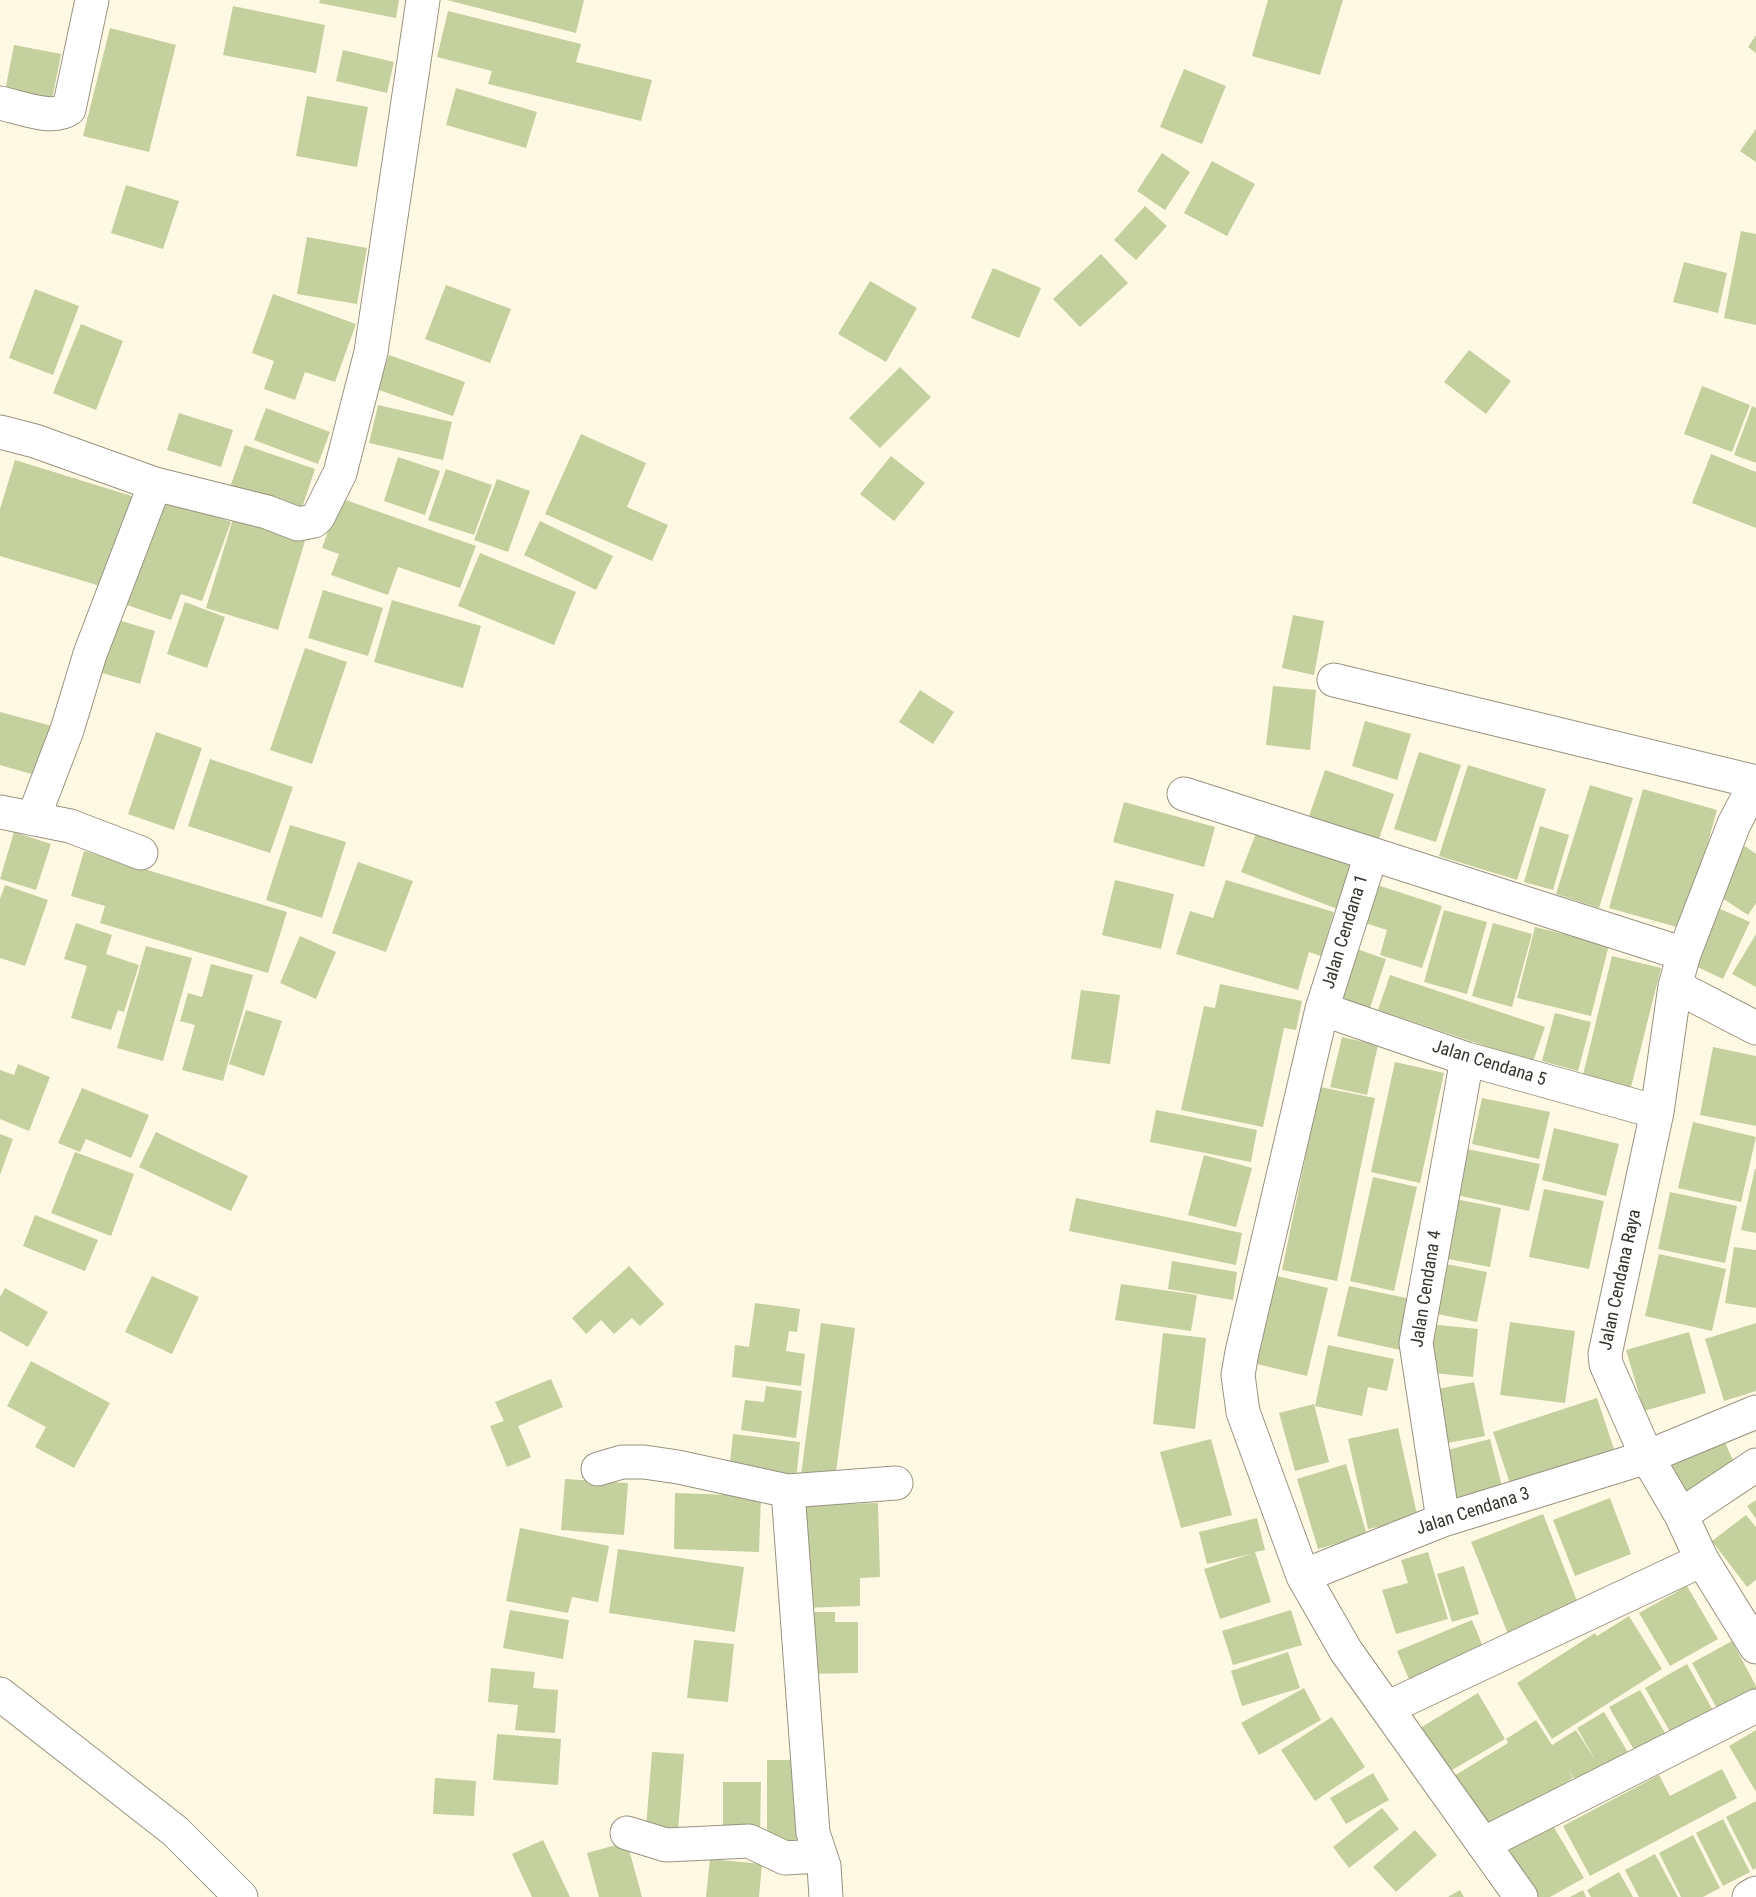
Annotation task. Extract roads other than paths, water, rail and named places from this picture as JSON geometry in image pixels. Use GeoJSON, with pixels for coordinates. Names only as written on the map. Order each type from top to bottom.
{"type":"FeatureCollection","features":[{"type":"Feature","properties":{"kind":"street"},"geometry":{"type":"LineString","coordinates":[[0,103],[50,114],[62,114],[69,109],[92,0]]}},
{"type":"Feature","properties":{"kind":"street"},"geometry":{"type":"LineString","coordinates":[[0,432],[35,441],[155,483],[267,512],[298,524],[314,521],[318,517],[340,473],[371,352],[423,0]]}},
{"type":"Feature","properties":{"kind":"street"},"geometry":{"type":"LineString","coordinates":[[33,819],[67,730],[90,654],[155,483]]}},
{"type":"Feature","properties":{"kind":"street"},"geometry":{"type":"LineString","coordinates":[[1334,680],[1756,782]]}},
{"type":"Feature","properties":{"kind":"street","name":"Jalan Cendana Raya"},"geometry":{"type":"LineString","coordinates":[[1756,782],[1745,830],[1684,954],[1675,986],[1657,1112],[1605,1354],[1608,1372],[1647,1457],[1681,1515],[1702,1560],[1756,1647]]}},
{"type":"Feature","properties":{"kind":"street"},"geometry":{"type":"LineString","coordinates":[[1184,794],[1684,954]]}},
{"type":"Feature","properties":{"kind":"street"},"geometry":{"type":"LineString","coordinates":[[0,812],[70,826],[141,853]]}},
{"type":"Feature","properties":{"kind":"street","name":"Jalan Cendana 1"},"geometry":{"type":"LineString","coordinates":[[1371,855],[1322,1009],[1238,1375],[1243,1412],[1303,1576],[1346,1651],[1521,1897]]}},
{"type":"Feature","properties":{"kind":"street"},"geometry":{"type":"LineString","coordinates":[[1675,986],[1756,1028]]}},
{"type":"Feature","properties":{"kind":"street","name":"Jalan Cendana 5"},"geometry":{"type":"LineString","coordinates":[[1322,1009],[1467,1059],[1657,1112]]}},
{"type":"Feature","properties":{"kind":"street","name":"Jalan Cendana 4"},"geometry":{"type":"LineString","coordinates":[[1443,1520],[1416,1343],[1467,1059]]}},
{"type":"Feature","properties":{"kind":"street","name":"Jalan Cendana 3"},"geometry":{"type":"LineString","coordinates":[[1303,1576],[1443,1520],[1647,1457],[1756,1412]]}},
{"type":"Feature","properties":{"kind":"street"},"geometry":{"type":"LineString","coordinates":[[598,1469],[633,1461],[678,1467],[788,1491],[896,1483]]}},
{"type":"Feature","properties":{"kind":"street"},"geometry":{"type":"LineString","coordinates":[[1681,1515],[1756,1465]]}},
{"type":"Feature","properties":{"kind":"street"},"geometry":{"type":"LineString","coordinates":[[788,1491],[812,1821],[824,1866],[826,1897]]}},
{"type":"Feature","properties":{"kind":"street"},"geometry":{"type":"LineString","coordinates":[[1387,1708],[1702,1560]]}},
{"type":"Feature","properties":{"kind":"street"},"geometry":{"type":"LineString","coordinates":[[0,1694],[175,1831],[241,1897]]}},
{"type":"Feature","properties":{"kind":"street"},"geometry":{"type":"LineString","coordinates":[[1483,1844],[1756,1706]]}},
{"type":"Feature","properties":{"kind":"street"},"geometry":{"type":"LineString","coordinates":[[627,1833],[666,1845],[750,1841],[785,1858],[820,1856]]}},
{"type":"Feature","properties":{"kind":"street"},"geometry":{"type":"LineString","coordinates":[[1749,1897],[1756,1893]]}}]}
